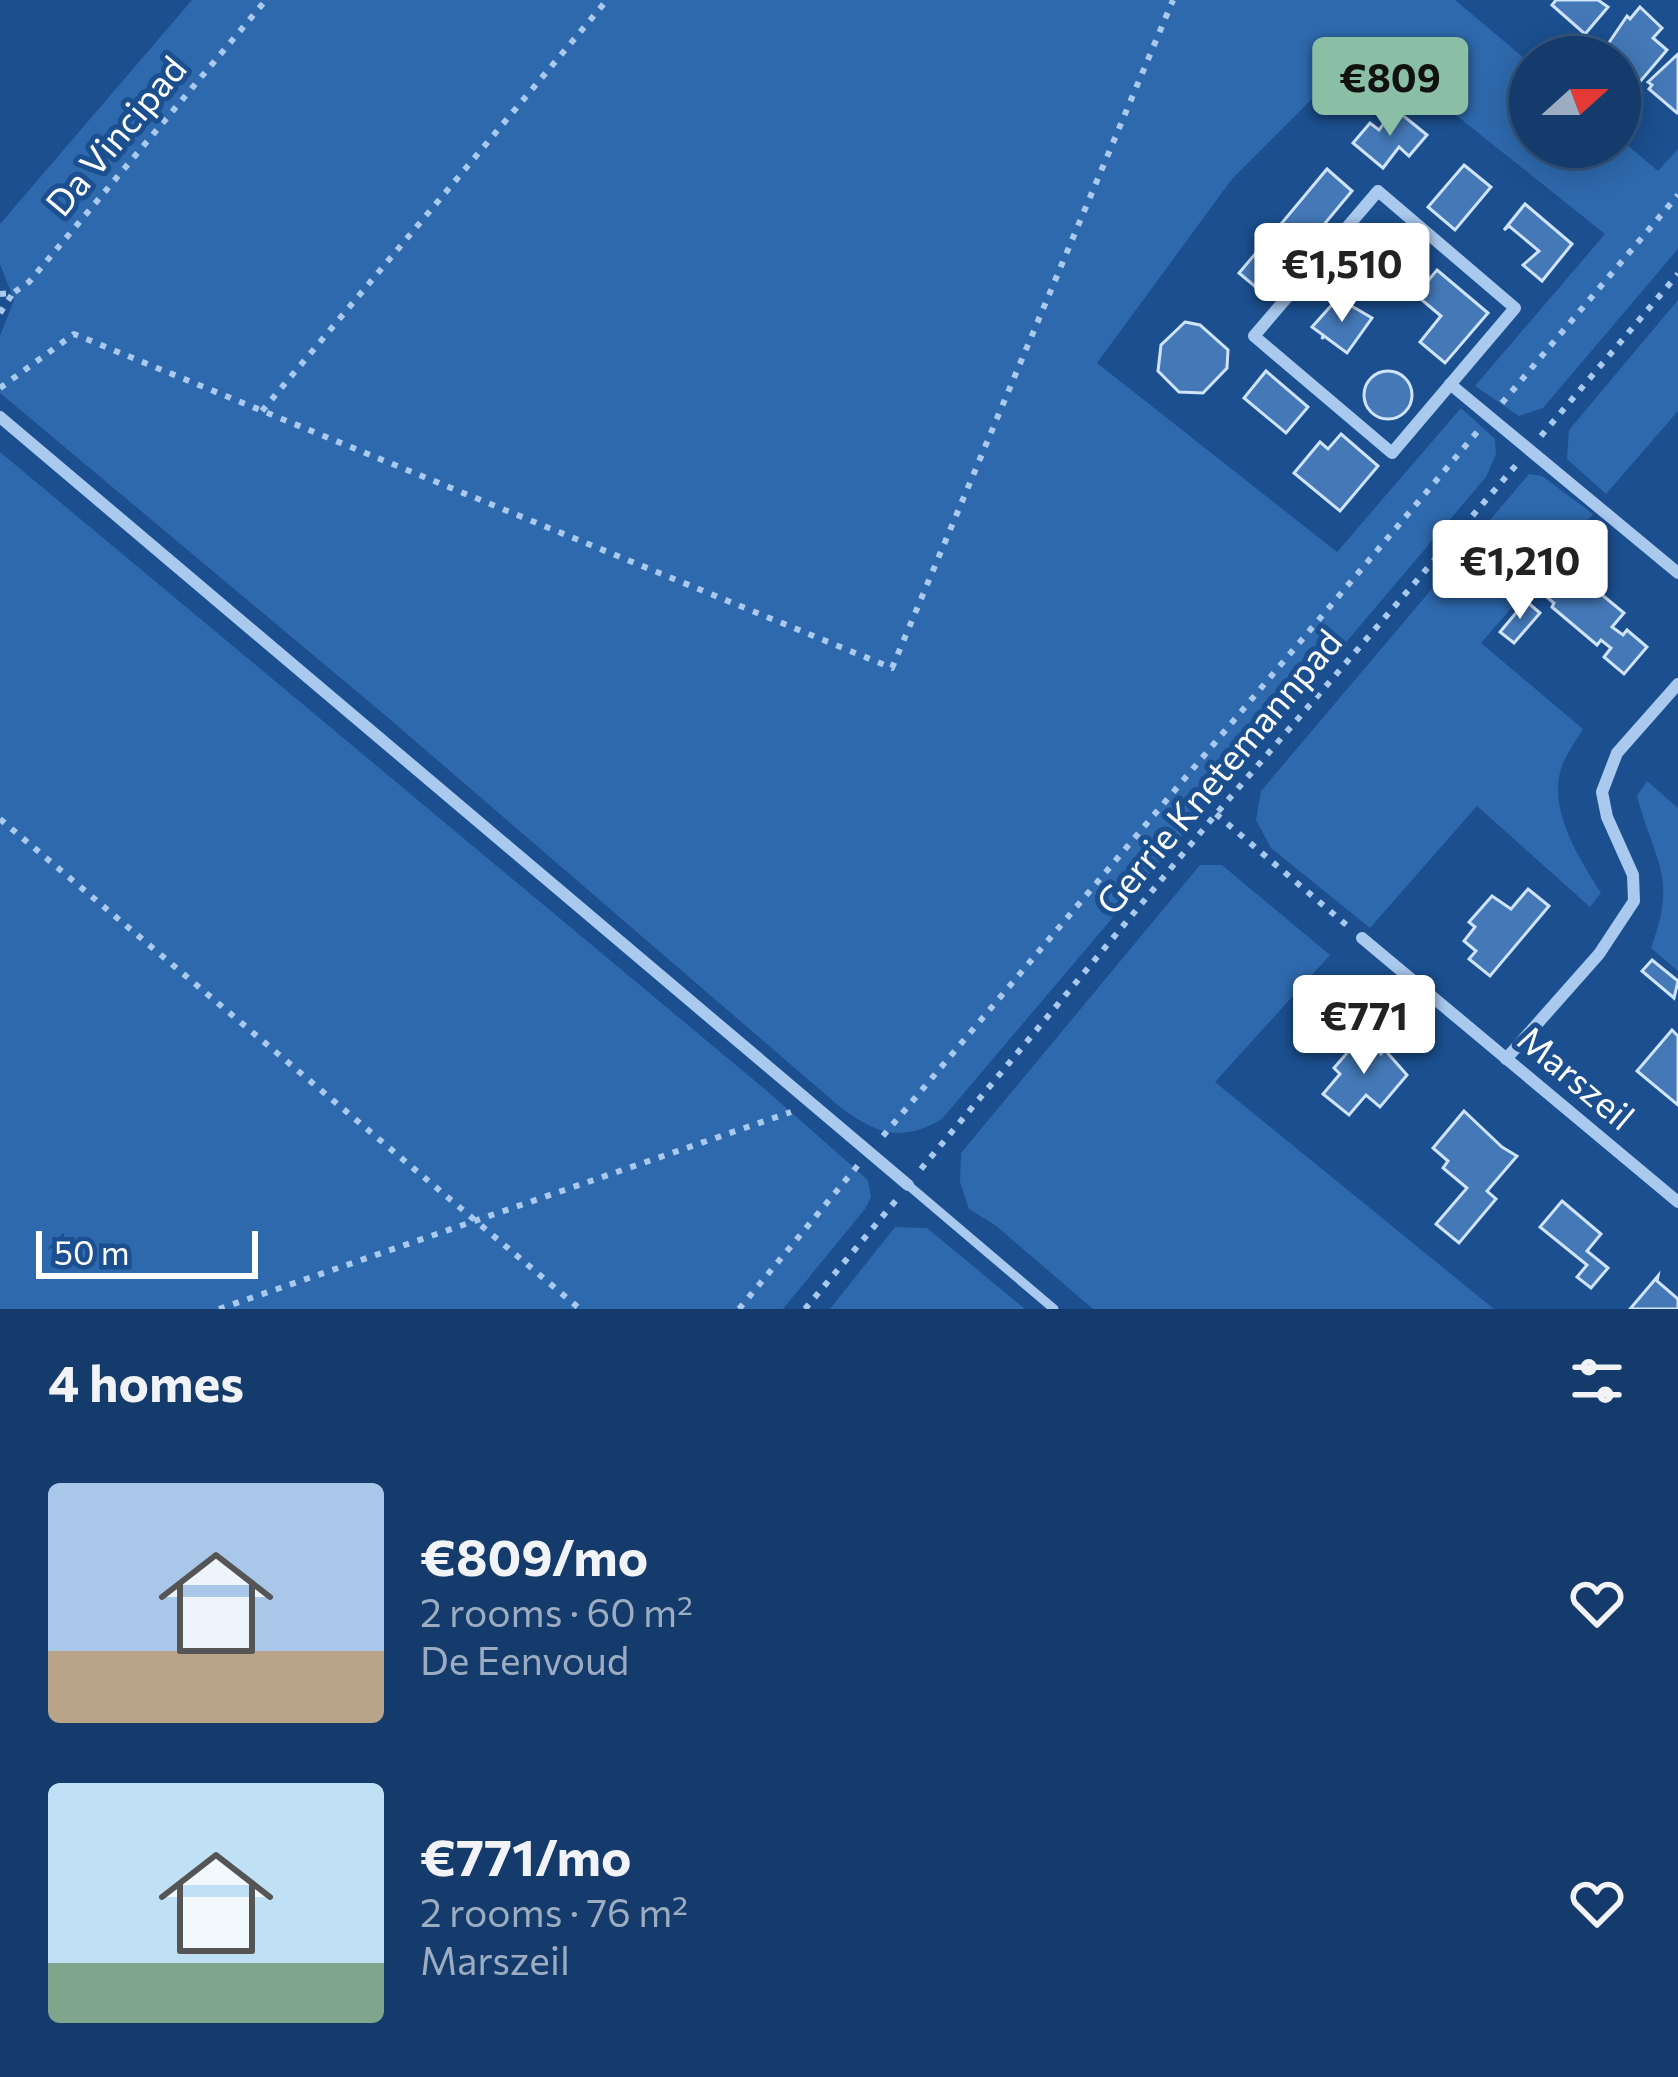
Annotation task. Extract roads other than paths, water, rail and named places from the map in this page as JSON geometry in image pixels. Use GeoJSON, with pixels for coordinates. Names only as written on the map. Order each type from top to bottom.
{"type":"FeatureCollection","features":[{"type":"Feature","properties":{"kind":"street"},"geometry":{"type":"LineString","coordinates":[[1378,190],[1515,308],[1450,384],[1392,453],[1254,336],[1378,190]]}},
{"type":"Feature","properties":{"kind":"street"},"geometry":{"type":"LineString","coordinates":[[1450,384],[1678,573]]}},
{"type":"Feature","properties":{"kind":"street"},"geometry":{"type":"LineString","coordinates":[[0,417],[908,1185]]}},
{"type":"Feature","properties":{"kind":"street"},"geometry":{"type":"LineString","coordinates":[[1506,1059],[1599,954],[1634,901],[1633,875],[1607,817],[1602,792],[1617,753],[1678,684]]}},
{"type":"Feature","properties":{"kind":"street","name":"Marszeil"},"geometry":{"type":"LineString","coordinates":[[1362,938],[1678,1202]]}},
{"type":"Feature","properties":{"kind":"lane"},"geometry":{"type":"LineString","coordinates":[[908,1185],[1054,1309]]}}]}
